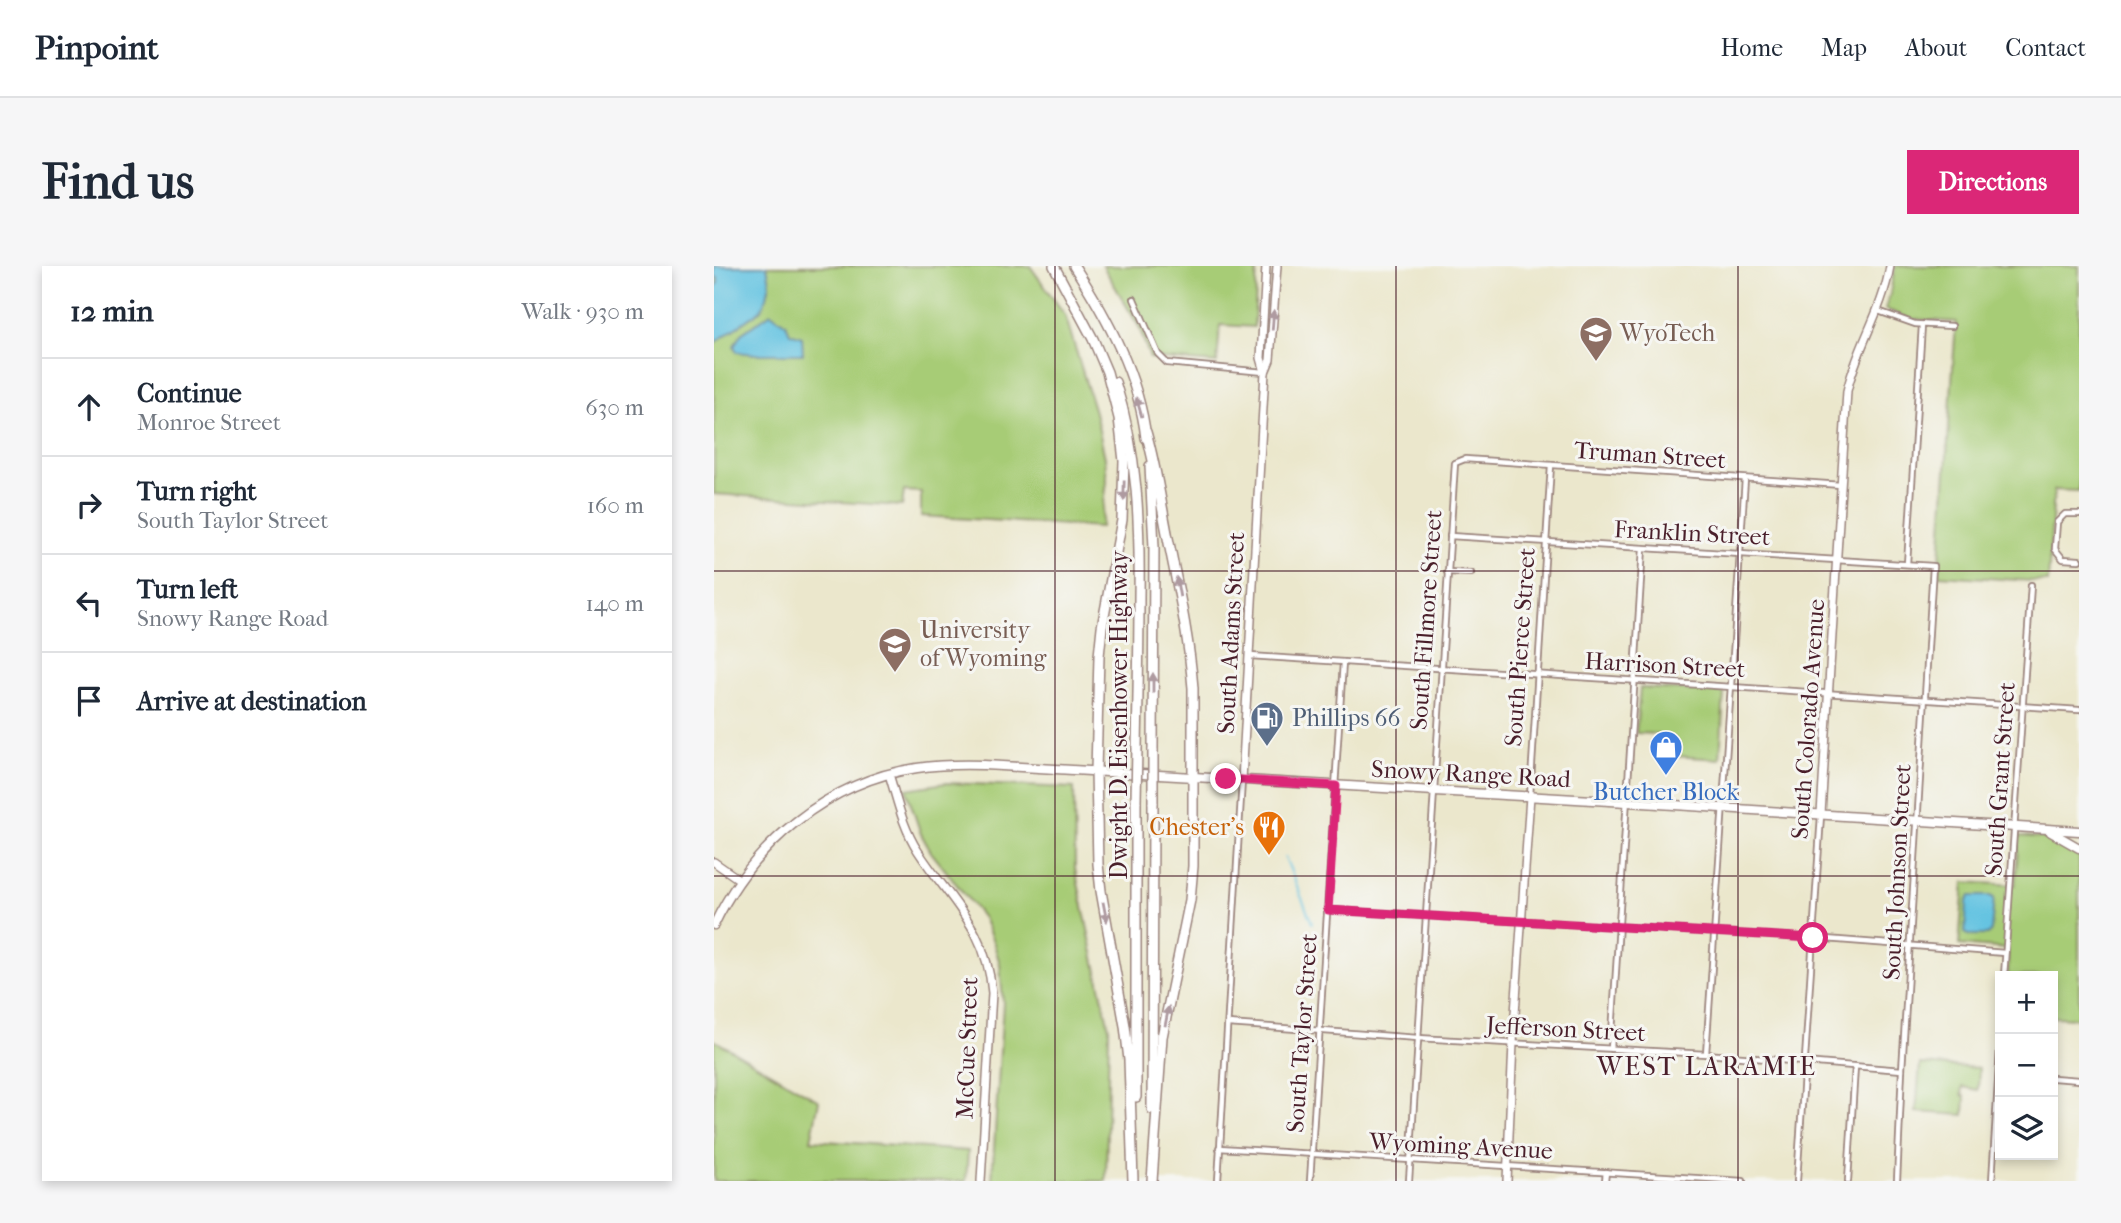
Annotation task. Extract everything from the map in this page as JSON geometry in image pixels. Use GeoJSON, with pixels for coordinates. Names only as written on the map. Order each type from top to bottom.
{"type":"FeatureCollection","features":[{"type":"Feature","properties":{"kind":"highway","name":"Dwight D. Eisenhower Highway"},"geometry":{"type":"LineString","coordinates":[[1055,266],[1085,313],[1105,355],[1120,397],[1131,443],[1138,502],[1134,1181]]}},
{"type":"Feature","properties":{"kind":"highway"},"geometry":{"type":"LineString","coordinates":[[1055,266],[1107,372],[1119,418],[1124,461],[1122,520],[1099,656],[1096,771],[1098,864],[1129,1060],[1134,1181]]}},
{"type":"Feature","properties":{"kind":"highway","name":"Dwight D. Eisenhower Highway"},"geometry":{"type":"LineString","coordinates":[[1074,266],[1114,333],[1128,368],[1146,432],[1151,480],[1154,547],[1152,1181]]}},
{"type":"Feature","properties":{"kind":"highway"},"geometry":{"type":"LineString","coordinates":[[1146,432],[1191,664],[1193,866],[1190,900],[1162,1037],[1152,1181]]}},
{"type":"Feature","properties":{"kind":"main road","name":"Snowy Range Road"},"geometry":{"type":"LineString","coordinates":[[714,925],[740,880],[766,849],[803,816],[841,793],[889,774],[957,765],[1530,796],[2079,831]]}},
{"type":"Feature","properties":{"kind":"main road"},"geometry":{"type":"LineString","coordinates":[[2045,829],[2079,848]]}},
{"type":"Feature","properties":{"kind":"street","name":"South Adams Street"},"geometry":{"type":"LineString","coordinates":[[1218,1181],[1265,372],[1261,358],[1266,266]]}},
{"type":"Feature","properties":{"kind":"street","name":"South Adams Street"},"geometry":{"type":"LineString","coordinates":[[1265,372],[1270,360],[1276,266]]}},
{"type":"Feature","properties":{"kind":"street","name":"South Colorado Avenue"},"geometry":{"type":"LineString","coordinates":[[1797,1181],[1847,391],[1858,353],[1885,293],[1890,266]]}},
{"type":"Feature","properties":{"kind":"street"},"geometry":{"type":"LineString","coordinates":[[1134,299],[1158,354],[1167,363],[1265,372]]}},
{"type":"Feature","properties":{"kind":"street"},"geometry":{"type":"LineString","coordinates":[[1878,311],[1908,323],[1952,326]]}},
{"type":"Feature","properties":{"kind":"street"},"geometry":{"type":"LineString","coordinates":[[1907,564],[1922,325]]}},
{"type":"Feature","properties":{"kind":"street","name":"Truman Street"},"geometry":{"type":"LineString","coordinates":[[1457,462],[1465,459],[1841,485]]}},
{"type":"Feature","properties":{"kind":"street","name":"South Fillmore Street"},"geometry":{"type":"LineString","coordinates":[[1409,1181],[1453,467],[1457,462]]}},
{"type":"Feature","properties":{"kind":"street","name":"South Pierce Street"},"geometry":{"type":"LineString","coordinates":[[1507,1181],[1513,1044],[1551,465]]}},
{"type":"Feature","properties":{"kind":"street"},"geometry":{"type":"LineString","coordinates":[[1706,1054],[1745,479]]}},
{"type":"Feature","properties":{"kind":"street"},"geometry":{"type":"LineString","coordinates":[[2079,514],[2065,513],[2057,522],[2055,549],[2063,559],[2079,560]]}},
{"type":"Feature","properties":{"kind":"street","name":"Franklin Street"},"geometry":{"type":"LineString","coordinates":[[1450,536],[1933,566]]}},
{"type":"Feature","properties":{"kind":"street"},"geometry":{"type":"LineString","coordinates":[[1611,1049],[1643,548]]}},
{"type":"Feature","properties":{"kind":"street","name":"South Johnson Street"},"geometry":{"type":"LineString","coordinates":[[1897,1181],[1933,566]]}},
{"type":"Feature","properties":{"kind":"street"},"geometry":{"type":"LineString","coordinates":[[1447,572],[1471,573]]}},
{"type":"Feature","properties":{"kind":"street","name":"South Grant Street"},"geometry":{"type":"LineString","coordinates":[[2004,971],[2031,585]]}},
{"type":"Feature","properties":{"kind":"street","name":"Harrison Street"},"geometry":{"type":"LineString","coordinates":[[1250,656],[2079,710]]}},
{"type":"Feature","properties":{"kind":"street","name":"South Taylor Street"},"geometry":{"type":"LineString","coordinates":[[1310,1181],[1343,662]]}},
{"type":"Feature","properties":{"kind":"street","name":"McCue Street"},"geometry":{"type":"LineString","coordinates":[[889,774],[910,837],[971,923],[989,965],[992,993],[981,1181]]}},
{"type":"Feature","properties":{"kind":"street"},"geometry":{"type":"LineString","coordinates":[[714,862],[740,880]]}},
{"type":"Feature","properties":{"kind":"street"},"geometry":{"type":"LineString","coordinates":[[1328,910],[1813,938],[2005,953]]}},
{"type":"Feature","properties":{"kind":"street","name":"Jefferson Street"},"geometry":{"type":"LineString","coordinates":[[1228,1024],[1513,1044],[1706,1054],[1902,1070]]}},
{"type":"Feature","properties":{"kind":"street"},"geometry":{"type":"LineString","coordinates":[[1848,1181],[1855,1066]]}},
{"type":"Feature","properties":{"kind":"street"},"geometry":{"type":"LineString","coordinates":[[2058,1078],[2079,1080]]}},
{"type":"Feature","properties":{"kind":"street"},"geometry":{"type":"LineString","coordinates":[[1993,1181],[1998,1097]]}},
{"type":"Feature","properties":{"kind":"street","name":"Wyoming Avenue"},"geometry":{"type":"LineString","coordinates":[[1219,1148],[1742,1181]]}},
{"type":"Feature","properties":{"kind":"street"},"geometry":{"type":"LineString","coordinates":[[1605,1181],[1606,1172]]}},
{"type":"Feature","properties":{"kind":"green space"},"geometry":{"type":"Polygon","coordinates":[[[714,266],[1030,266],[1065,315],[1095,412],[1107,481],[1101,527],[921,516],[921,492],[904,491],[902,506],[714,494],[714,266]]]}},
{"type":"Feature","properties":{"kind":"green space"},"geometry":{"type":"Polygon","coordinates":[[[1103,266],[1257,266],[1254,327],[1220,325],[1217,363],[1150,358],[1139,327],[1103,266]]]}},
{"type":"Feature","properties":{"kind":"green space"},"geometry":{"type":"Polygon","coordinates":[[[1895,266],[2079,266],[2079,491],[2054,490],[2048,582],[1939,575],[1956,322],[1911,319],[1885,309],[1895,266]]]}},
{"type":"Feature","properties":{"kind":"green space"},"geometry":{"type":"Polygon","coordinates":[[[1640,688],[1724,692],[1720,759],[1657,755],[1658,734],[1636,733],[1640,688]]]}},
{"type":"Feature","properties":{"kind":"green space"},"geometry":{"type":"Polygon","coordinates":[[[946,783],[1074,788],[1075,869],[1109,1028],[1106,1181],[992,1181],[1003,1003],[1000,964],[983,918],[931,852],[921,834],[906,789],[946,783]]]}},
{"type":"Feature","properties":{"kind":"green space"},"geometry":{"type":"Polygon","coordinates":[[[2019,836],[2058,839],[2079,853],[2079,1018],[2058,1017],[2058,971],[2008,971],[2008,949],[1959,945],[1964,882],[2015,885],[2019,836]]]}},
{"type":"Feature","properties":{"kind":"green space"},"geometry":{"type":"Polygon","coordinates":[[[714,1040],[819,1101],[811,1140],[968,1151],[966,1181],[714,1181],[714,1040]]]}},
{"type":"Feature","properties":{"kind":"green space"},"geometry":{"type":"Polygon","coordinates":[[[1920,1064],[1979,1068],[1978,1090],[1963,1087],[1964,1115],[1916,1112],[1920,1064]]]}},
{"type":"Feature","properties":{"kind":"water"},"geometry":{"type":"Polygon","coordinates":[[[714,266],[767,266],[770,283],[761,310],[714,343],[714,288],[718,284],[718,278],[714,277],[714,266]]]}},
{"type":"Feature","properties":{"kind":"water"},"geometry":{"type":"Polygon","coordinates":[[[771,313],[786,324],[790,333],[802,337],[803,354],[737,352],[734,346],[741,334],[771,313]]]}},
{"type":"Feature","properties":{"kind":"water"},"geometry":{"type":"Polygon","coordinates":[[[1970,896],[1994,898],[1991,931],[1988,935],[1965,933],[1967,901],[1970,896]]]}},
{"type":"Feature","properties":{"kind":"waterway"},"geometry":{"type":"LineString","coordinates":[[1285,857],[1312,923]]}},
{"type":"Feature","properties":{"kind":"place","name":"WyoTech"},"geometry":{"type":"Point","coordinates":[1596,363]}},
{"type":"Feature","properties":{"kind":"place","name":"University of Wyoming"},"geometry":{"type":"Point","coordinates":[895,674]}},
{"type":"Feature","properties":{"kind":"place","name":"Phillips 66"},"geometry":{"type":"Point","coordinates":[1267,748]}},
{"type":"Feature","properties":{"kind":"place","name":"Butcher Block"},"geometry":{"type":"Point","coordinates":[1666,777]}},
{"type":"Feature","properties":{"kind":"place","name":"Chester's"},"geometry":{"type":"Point","coordinates":[1269,857]}},
{"type":"Feature","properties":{"kind":"district","name":"WEST LARAMIE"},"geometry":{"type":"Point","coordinates":[1707,1066]}},
{"type":"Feature","properties":{"kind":"route"},"geometry":{"type":"LineString","coordinates":[[1226,779],[1336,786],[1328,910],[1813,938]]}}]}
